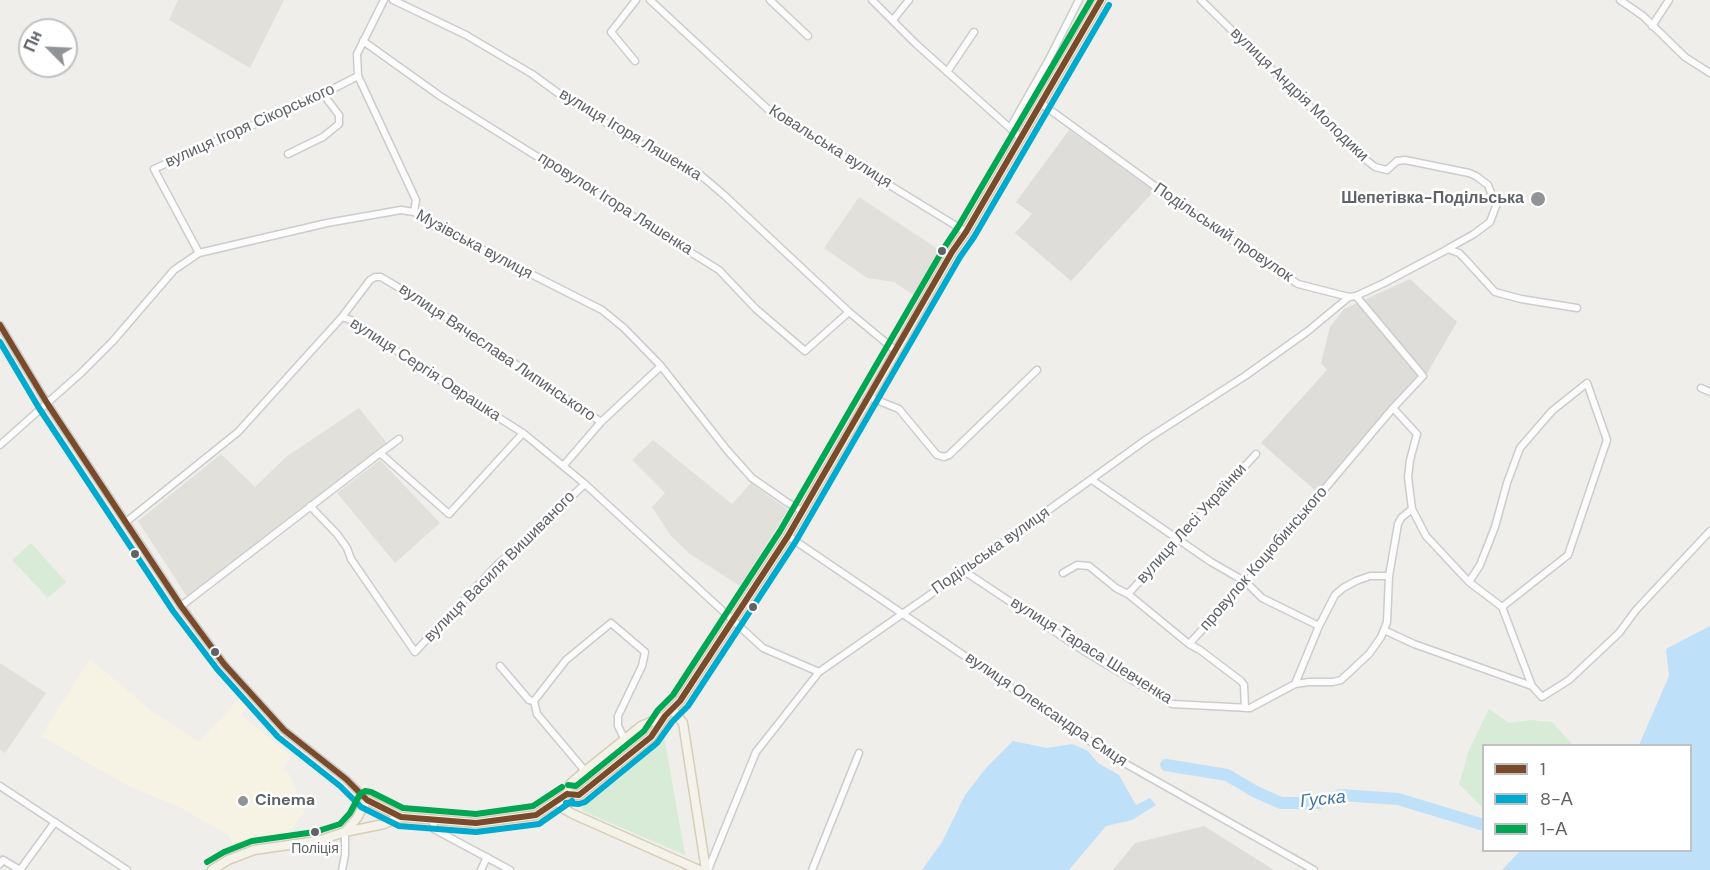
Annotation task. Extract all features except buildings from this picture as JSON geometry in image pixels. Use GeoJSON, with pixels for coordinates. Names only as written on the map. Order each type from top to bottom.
{"type":"FeatureCollection","features":[{"type":"Feature","properties":{"kind":"main road"},"geometry":{"type":"LineString","coordinates":[[567,794],[579,795],[651,737],[664,716],[680,701],[788,536],[1101,0]]}},
{"type":"Feature","properties":{"kind":"main road"},"geometry":{"type":"LineString","coordinates":[[672,709],[683,723],[707,870]]}},
{"type":"Feature","properties":{"kind":"main road"},"geometry":{"type":"LineString","coordinates":[[345,832],[357,818],[367,800],[401,817],[434,821],[476,823],[536,816],[567,794],[570,784],[641,726],[664,716]]}},
{"type":"Feature","properties":{"kind":"main road"},"geometry":{"type":"LineString","coordinates":[[557,801],[573,814],[699,870]]}},
{"type":"Feature","properties":{"kind":"main road"},"geometry":{"type":"LineString","coordinates":[[212,870],[228,860],[254,850],[317,841],[345,832],[384,824],[401,817]]}},
{"type":"Feature","properties":{"kind":"street"},"geometry":{"type":"LineString","coordinates":[[384,0],[356,60],[358,76],[416,200],[414,212]]}},
{"type":"Feature","properties":{"kind":"street","name":"вулиця Ігоря Ляшенка"},"geometry":{"type":"LineString","coordinates":[[393,0],[466,35],[532,74],[562,96],[637,142],[697,172],[849,312],[896,351]]}},
{"type":"Feature","properties":{"kind":"street"},"geometry":{"type":"LineString","coordinates":[[635,61],[611,32],[636,0]]}},
{"type":"Feature","properties":{"kind":"street","name":"Ковальська вулиця"},"geometry":{"type":"LineString","coordinates":[[650,0],[772,113],[966,232]]}},
{"type":"Feature","properties":{"kind":"street"},"geometry":{"type":"LineString","coordinates":[[770,0],[808,36]]}},
{"type":"Feature","properties":{"kind":"street"},"geometry":{"type":"LineString","coordinates":[[872,0],[947,72],[1021,138]]}},
{"type":"Feature","properties":{"kind":"street"},"geometry":{"type":"LineString","coordinates":[[893,20],[909,0]]}},
{"type":"Feature","properties":{"kind":"street"},"geometry":{"type":"LineString","coordinates":[[1010,128],[1079,0]]}},
{"type":"Feature","properties":{"kind":"street","name":"вулиця Андрія Молодики"},"geometry":{"type":"LineString","coordinates":[[1201,0],[1355,151],[1375,167],[1387,170],[1398,161],[1405,160],[1469,173],[1488,185],[1496,206],[1490,222],[1448,249]]}},
{"type":"Feature","properties":{"kind":"street"},"geometry":{"type":"LineString","coordinates":[[1620,0],[1653,26],[1685,57],[1707,72],[1710,64]]}},
{"type":"Feature","properties":{"kind":"street"},"geometry":{"type":"LineString","coordinates":[[1653,26],[1669,0]]}},
{"type":"Feature","properties":{"kind":"street"},"geometry":{"type":"LineString","coordinates":[[947,72],[974,32]]}},
{"type":"Feature","properties":{"kind":"street","name":"провулок Ігора Ляшенка"},"geometry":{"type":"LineString","coordinates":[[363,41],[440,96],[719,270],[756,309],[805,351],[849,312]]}},
{"type":"Feature","properties":{"kind":"street","name":"вулиця Ігоря Сікорського"},"geometry":{"type":"LineString","coordinates":[[199,253],[154,169],[358,76]]}},
{"type":"Feature","properties":{"kind":"street"},"geometry":{"type":"LineString","coordinates":[[288,154],[323,137],[339,124],[339,115],[322,94]]}},
{"type":"Feature","properties":{"kind":"street","name":"Подільський провулок"},"geometry":{"type":"LineString","coordinates":[[1042,104],[1200,219],[1298,284],[1353,296]]}},
{"type":"Feature","properties":{"kind":"street","name":"Музівська вулиця"},"geometry":{"type":"LineString","coordinates":[[0,445],[113,341],[174,270],[199,253],[327,223],[401,210],[414,212],[514,267],[591,303],[624,328],[661,366],[752,478],[802,511]]}},
{"type":"Feature","properties":{"kind":"street"},"geometry":{"type":"LineString","coordinates":[[1353,296],[1384,283],[1448,249],[1459,253],[1495,292],[1521,299],[1577,308]]}},
{"type":"Feature","properties":{"kind":"street","name":"вулиця Вячеслава Липинського"},"geometry":{"type":"LineString","coordinates":[[342,317],[370,280],[381,277],[436,310],[601,422]]}},
{"type":"Feature","properties":{"kind":"street","name":"провулок Коцюбинського"},"geometry":{"type":"LineString","coordinates":[[1063,573],[1077,565],[1086,564],[1116,588],[1128,594],[1189,644],[1246,582],[1393,408],[1423,376],[1353,296]]}},
{"type":"Feature","properties":{"kind":"street","name":"Подільська вулиця"},"geometry":{"type":"LineString","coordinates":[[707,870],[756,752],[819,672],[1148,439],[1245,376],[1353,296]]}},
{"type":"Feature","properties":{"kind":"street","name":"вулиця Сергія Оврашка"},"geometry":{"type":"LineString","coordinates":[[126,522],[238,432],[342,317],[351,320],[523,433],[585,483],[763,648],[819,672]]}},
{"type":"Feature","properties":{"kind":"street"},"geometry":{"type":"LineString","coordinates":[[0,325],[47,403],[182,606],[224,664],[285,730],[346,779],[367,800]]}},
{"type":"Feature","properties":{"kind":"street"},"geometry":{"type":"LineString","coordinates":[[564,465],[601,422],[661,366]]}},
{"type":"Feature","properties":{"kind":"street"},"geometry":{"type":"LineString","coordinates":[[869,397],[899,410],[937,454],[944,457],[949,455],[1037,370]]}},
{"type":"Feature","properties":{"kind":"street"},"geometry":{"type":"LineString","coordinates":[[1469,582],[1480,565],[1491,537],[1520,448],[1552,411],[1587,383],[1607,440],[1568,555],[1502,607]]}},
{"type":"Feature","properties":{"kind":"street"},"geometry":{"type":"LineString","coordinates":[[1701,388],[1710,392]]}},
{"type":"Feature","properties":{"kind":"street"},"geometry":{"type":"LineString","coordinates":[[1393,408],[1417,434],[1408,468],[1412,509],[1426,536],[1469,582],[1502,607],[1532,686],[1542,697],[1569,680],[1619,633],[1636,610],[1710,531]]}},
{"type":"Feature","properties":{"kind":"street"},"geometry":{"type":"LineString","coordinates":[[380,453],[449,514],[523,433]]}},
{"type":"Feature","properties":{"kind":"street"},"geometry":{"type":"LineString","coordinates":[[182,606],[399,439]]}},
{"type":"Feature","properties":{"kind":"street","name":"вулиця Лесі Українки"},"geometry":{"type":"LineString","coordinates":[[1128,594],[1256,454]]}},
{"type":"Feature","properties":{"kind":"street"},"geometry":{"type":"LineString","coordinates":[[1092,480],[1211,562],[1246,582],[1262,598],[1319,626]]}},
{"type":"Feature","properties":{"kind":"street","name":"вулиця Василя Вишиваного"},"geometry":{"type":"LineString","coordinates":[[310,506],[337,534],[347,548],[351,559],[415,652],[497,566],[585,483]]}},
{"type":"Feature","properties":{"kind":"street"},"geometry":{"type":"LineString","coordinates":[[1412,509],[1401,518],[1398,524],[1389,576],[1388,615],[1384,630],[1414,644],[1532,686]]}},
{"type":"Feature","properties":{"kind":"street","name":"вулиця Олександра Ємця"},"geometry":{"type":"LineString","coordinates":[[788,536],[1112,756],[1314,870]]}},
{"type":"Feature","properties":{"kind":"street","name":"вулиця Тараса Шевченка"},"geometry":{"type":"LineString","coordinates":[[964,571],[1084,651],[1172,704],[1245,708],[1260,704],[1295,684],[1341,680],[1369,654],[1384,630]]}},
{"type":"Feature","properties":{"kind":"street"},"geometry":{"type":"LineString","coordinates":[[1295,684],[1331,601],[1343,588],[1370,576],[1389,576]]}},
{"type":"Feature","properties":{"kind":"street"},"geometry":{"type":"LineString","coordinates":[[534,700],[566,660],[611,623],[645,652],[642,666],[618,716],[618,726],[625,740]]}},
{"type":"Feature","properties":{"kind":"street"},"geometry":{"type":"LineString","coordinates":[[1189,644],[1241,681],[1244,685],[1245,708]]}},
{"type":"Feature","properties":{"kind":"street"},"geometry":{"type":"LineString","coordinates":[[500,666],[529,700],[534,700]]}},
{"type":"Feature","properties":{"kind":"street"},"geometry":{"type":"LineString","coordinates":[[534,700],[537,714],[585,771]]}},
{"type":"Feature","properties":{"kind":"street"},"geometry":{"type":"LineString","coordinates":[[812,870],[859,753]]}},
{"type":"Feature","properties":{"kind":"street"},"geometry":{"type":"LineString","coordinates":[[0,786],[127,870]]}},
{"type":"Feature","properties":{"kind":"street"},"geometry":{"type":"LineString","coordinates":[[434,821],[434,828],[510,870]]}},
{"type":"Feature","properties":{"kind":"street"},"geometry":{"type":"LineString","coordinates":[[0,864],[3,860],[20,870],[55,822]]}},
{"type":"Feature","properties":{"kind":"street"},"geometry":{"type":"LineString","coordinates":[[342,870],[345,855],[345,832]]}},
{"type":"Feature","properties":{"kind":"street"},"geometry":{"type":"LineString","coordinates":[[481,870],[487,858]]}},
{"type":"Feature","properties":{"kind":"shaded area"},"geometry":{"type":"Polygon","coordinates":[[[178,0],[284,0],[250,68],[169,20],[178,0]]]}},
{"type":"Feature","properties":{"kind":"shaded area"},"geometry":{"type":"Polygon","coordinates":[[[1069,130],[1154,191],[1071,281],[1015,233],[1032,214],[1016,202],[1069,130]]]}},
{"type":"Feature","properties":{"kind":"shaded area"},"geometry":{"type":"Polygon","coordinates":[[[859,197],[941,251],[915,296],[894,282],[867,278],[824,248],[859,197]]]}},
{"type":"Feature","properties":{"kind":"shaded area"},"geometry":{"type":"Polygon","coordinates":[[[1410,279],[1457,322],[1425,377],[1317,492],[1261,443],[1327,370],[1321,363],[1330,327],[1344,309],[1410,279]]]}},
{"type":"Feature","properties":{"kind":"shaded area"},"geometry":{"type":"Polygon","coordinates":[[[359,408],[387,443],[188,598],[138,521],[221,454],[255,487],[286,457],[359,408]]]}},
{"type":"Feature","properties":{"kind":"shaded area"},"geometry":{"type":"Polygon","coordinates":[[[653,440],[732,504],[751,483],[788,510],[740,586],[690,554],[671,536],[652,507],[665,493],[632,460],[653,440]]]}},
{"type":"Feature","properties":{"kind":"shaded area"},"geometry":{"type":"Polygon","coordinates":[[[380,460],[440,523],[395,563],[337,493],[380,460]]]}},
{"type":"Feature","properties":{"kind":"shaded area"},"geometry":{"type":"Polygon","coordinates":[[[90,659],[153,712],[199,742],[240,698],[249,706],[241,715],[291,755],[282,769],[290,775],[304,812],[289,832],[235,847],[229,835],[181,808],[127,785],[41,736],[90,659]]]}},
{"type":"Feature","properties":{"kind":"shaded area"},"geometry":{"type":"Polygon","coordinates":[[[0,663],[46,693],[5,753],[0,750],[0,663]]]}},
{"type":"Feature","properties":{"kind":"shaded area"},"geometry":{"type":"Polygon","coordinates":[[[1204,826],[1274,870],[1113,870],[1135,843],[1204,826]]]}},
{"type":"Feature","properties":{"kind":"green space"},"geometry":{"type":"Polygon","coordinates":[[[31,543],[66,582],[48,598],[12,560],[31,543]]]}},
{"type":"Feature","properties":{"kind":"green space"},"geometry":{"type":"Polygon","coordinates":[[[1489,709],[1509,723],[1530,720],[1552,722],[1572,744],[1482,744],[1482,807],[1459,784],[1469,750],[1489,709]]]}},
{"type":"Feature","properties":{"kind":"green space"},"geometry":{"type":"Polygon","coordinates":[[[664,736],[685,855],[583,811],[581,802],[664,736]]]}},
{"type":"Feature","properties":{"kind":"water"},"geometry":{"type":"Polygon","coordinates":[[[1710,626],[1710,870],[1502,870],[1519,852],[1692,852],[1692,744],[1639,744],[1669,676],[1666,649],[1710,626]]]}},
{"type":"Feature","properties":{"kind":"water"},"geometry":{"type":"Polygon","coordinates":[[[1013,741],[1047,748],[1072,744],[1088,751],[1098,763],[1119,775],[1136,805],[1150,798],[1156,805],[1132,820],[1106,826],[1069,870],[922,870],[942,842],[965,795],[986,768],[1013,741]]]}},
{"type":"Feature","properties":{"kind":"waterway","name":"Гуска"},"geometry":{"type":"LineString","coordinates":[[1166,765],[1227,775],[1281,803],[1318,803],[1341,795],[1398,799],[1482,824]]}},
{"type":"Feature","properties":{"kind":"transit line","name":"1-А"},"geometry":{"type":"LineString","coordinates":[[568,785],[576,786],[644,731],[658,710],[673,695],[780,531],[1091,0]]}},
{"type":"Feature","properties":{"kind":"transit line","name":"1"},"geometry":{"type":"LineString","coordinates":[[567,794],[579,795],[651,737],[665,716],[680,701],[788,536],[1101,0]]}},
{"type":"Feature","properties":{"kind":"transit line","name":"8-А"},"geometry":{"type":"LineString","coordinates":[[566,803],[585,802],[657,743],[672,722],[688,706],[796,541],[1109,5]]}},
{"type":"Feature","properties":{"kind":"transit line","name":"1"},"geometry":{"type":"LineString","coordinates":[[0,325],[47,403],[181,606],[224,664],[284,730],[346,779],[367,800],[401,817],[476,823],[536,815],[567,794]]}},
{"type":"Feature","properties":{"kind":"transit line","name":"8-А"},"geometry":{"type":"LineString","coordinates":[[0,342],[39,408],[173,611],[217,669],[278,737],[340,786],[361,807],[399,826],[476,832],[539,824],[572,801]]}},
{"type":"Feature","properties":{"kind":"transit line","name":"1-А"},"geometry":{"type":"LineString","coordinates":[[207,862],[224,852],[252,841],[315,832],[340,824],[350,813],[360,794],[365,791],[403,808],[476,814],[533,806],[562,787]]}},
{"type":"Feature","properties":{"kind":"place","name":"Шепетівка-Подільська"},"geometry":{"type":"Point","coordinates":[1538,199]}},
{"type":"Feature","properties":{"kind":"place","name":"Cinema"},"geometry":{"type":"Point","coordinates":[243,801]}},
{"type":"Feature","properties":{"kind":"place","name":"Поліція"},"geometry":{"type":"Point","coordinates":[315,832]}}]}
